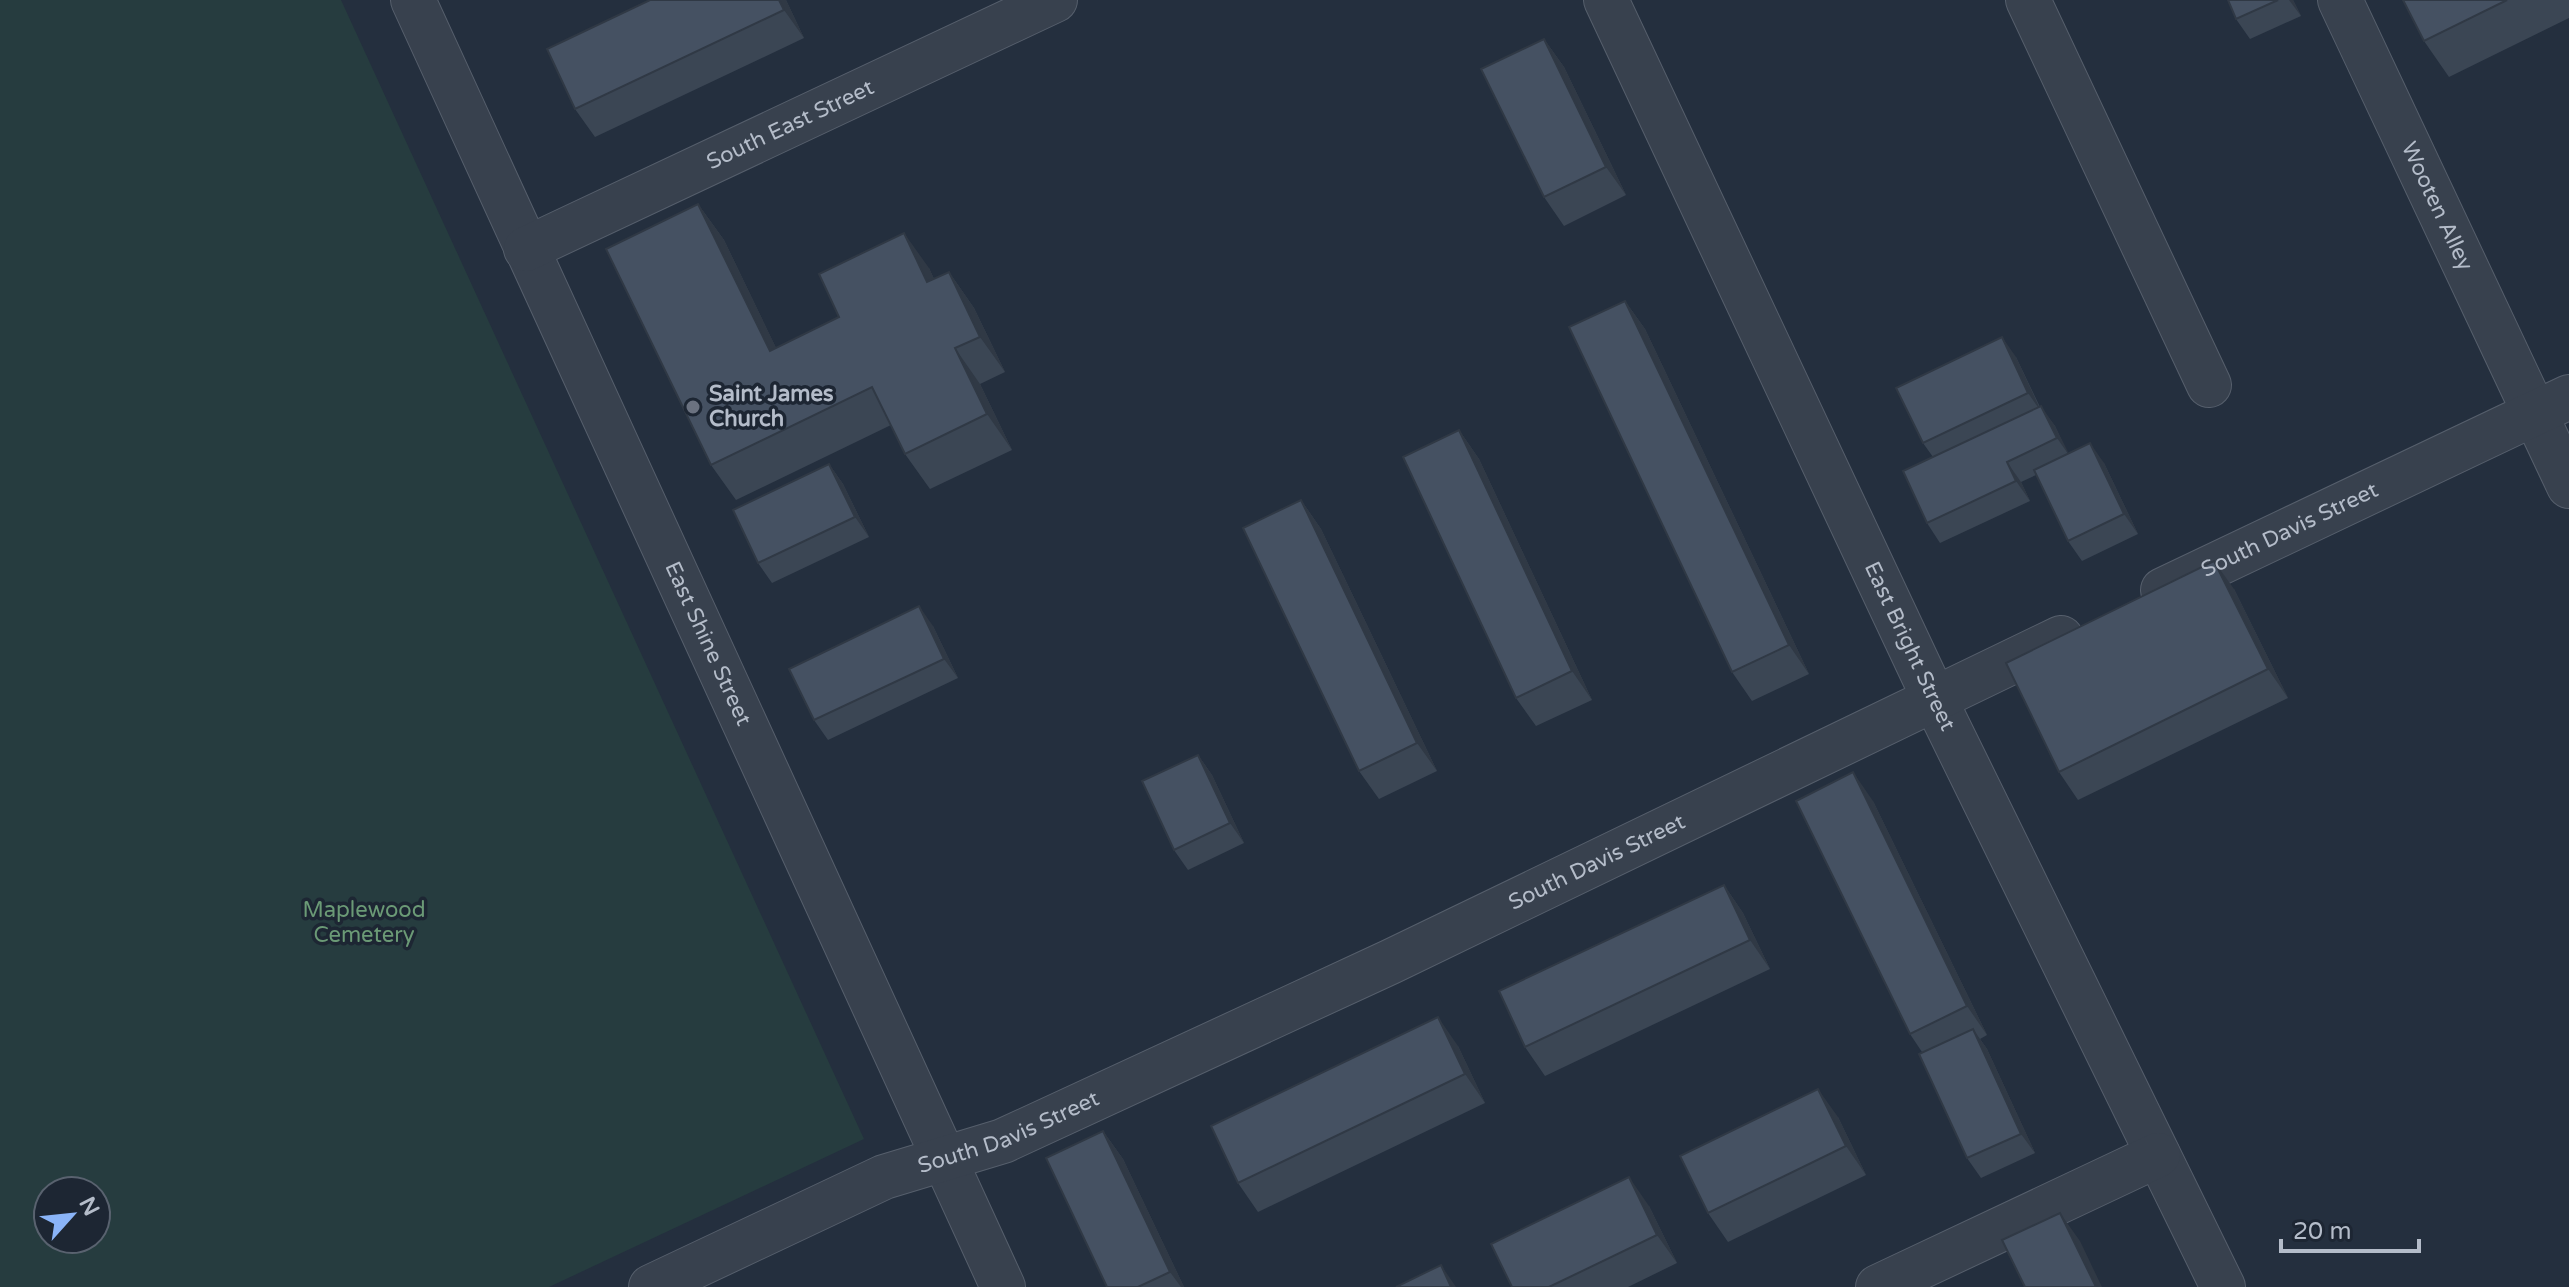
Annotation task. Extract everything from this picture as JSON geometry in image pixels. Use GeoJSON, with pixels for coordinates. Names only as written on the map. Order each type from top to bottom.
{"type":"FeatureCollection","features":[{"type":"Feature","properties":{"kind":"street","name":"East Shine Street"},"geometry":{"type":"LineString","coordinates":[[413,0],[1003,1287]]}},
{"type":"Feature","properties":{"kind":"street","name":"South East Street"},"geometry":{"type":"LineString","coordinates":[[526,249],[1055,0]]}},
{"type":"Feature","properties":{"kind":"street","name":"East Bright Street"},"geometry":{"type":"LineString","coordinates":[[1606,0],[1934,698],[2223,1287]]}},
{"type":"Feature","properties":{"kind":"street"},"geometry":{"type":"LineString","coordinates":[[2028,0],[2209,385]]}},
{"type":"Feature","properties":{"kind":"street","name":"Wooten Alley"},"geometry":{"type":"LineString","coordinates":[[2340,0],[2552,405],[2569,486]]}},
{"type":"Feature","properties":{"kind":"street","name":"South Davis Street"},"geometry":{"type":"LineString","coordinates":[[2134,604],[2552,405]]}},
{"type":"Feature","properties":{"kind":"street","name":"South Davis Street"},"geometry":{"type":"LineString","coordinates":[[651,1287],[884,1177],[1003,1141],[1290,1008],[2091,624]]}},
{"type":"Feature","properties":{"kind":"street"},"geometry":{"type":"LineString","coordinates":[[1878,1287],[2158,1155]]}},
{"type":"Feature","properties":{"kind":"green space","name":"Maplewood Cemetery"},"geometry":{"type":"Polygon","coordinates":[[[0,0],[341,0],[864,1139],[549,1287],[0,1287],[0,0]]]}},
{"type":"Feature","properties":{"kind":"building"},"geometry":{"type":"Polygon","coordinates":[[[650,0],[779,0],[784,10],[575,109],[547,49],[650,0]]]}},
{"type":"Feature","properties":{"kind":"building"},"geometry":{"type":"Polygon","coordinates":[[[2228,0],[2278,0],[2236,19],[2228,0]]]}},
{"type":"Feature","properties":{"kind":"building"},"geometry":{"type":"Polygon","coordinates":[[[2403,0],[2507,0],[2424,41],[2403,0]]]}},
{"type":"Feature","properties":{"kind":"building"},"geometry":{"type":"Polygon","coordinates":[[[1544,39],[1606,167],[1544,197],[1481,69],[1544,39]]]}},
{"type":"Feature","properties":{"kind":"building"},"geometry":{"type":"Polygon","coordinates":[[[698,204],[770,351],[839,317],[819,274],[904,233],[927,282],[949,272],[980,337],[955,348],[987,414],[905,454],[872,387],[711,465],[606,249],[698,204]]]}},
{"type":"Feature","properties":{"kind":"building"},"geometry":{"type":"Polygon","coordinates":[[[1625,301],[1789,645],[1732,672],[1569,327],[1625,301]]]}},
{"type":"Feature","properties":{"kind":"building"},"geometry":{"type":"Polygon","coordinates":[[[2002,337],[2028,393],[1923,443],[1896,388],[2002,337]]]}},
{"type":"Feature","properties":{"kind":"building"},"geometry":{"type":"Polygon","coordinates":[[[2041,406],[2057,438],[2007,462],[2016,481],[1927,523],[1903,471],[2041,406]]]}},
{"type":"Feature","properties":{"kind":"building"},"geometry":{"type":"Polygon","coordinates":[[[1459,430],[1572,671],[1516,698],[1403,457],[1459,430]]]}},
{"type":"Feature","properties":{"kind":"building"},"geometry":{"type":"Polygon","coordinates":[[[2090,443],[2124,514],[2068,541],[2034,470],[2090,443]]]}},
{"type":"Feature","properties":{"kind":"building"},"geometry":{"type":"Polygon","coordinates":[[[829,464],[855,517],[758,563],[733,510],[829,464]]]}},
{"type":"Feature","properties":{"kind":"building"},"geometry":{"type":"Polygon","coordinates":[[[1301,500],[1417,743],[1359,771],[1243,528],[1301,500]]]}},
{"type":"Feature","properties":{"kind":"building"},"geometry":{"type":"Polygon","coordinates":[[[2214,561],[2268,669],[2059,772],[2006,663],[2214,561]]]}},
{"type":"Feature","properties":{"kind":"building"},"geometry":{"type":"Polygon","coordinates":[[[919,606],[944,659],[814,720],[789,669],[919,606]]]}},
{"type":"Feature","properties":{"kind":"building"},"geometry":{"type":"Polygon","coordinates":[[[1198,755],[1230,823],[1174,850],[1142,781],[1198,755]]]}},
{"type":"Feature","properties":{"kind":"building"},"geometry":{"type":"Polygon","coordinates":[[[1853,772],[1967,1006],[1910,1034],[1796,801],[1853,772]]]}},
{"type":"Feature","properties":{"kind":"building"},"geometry":{"type":"Polygon","coordinates":[[[1724,885],[1750,940],[1525,1047],[1499,991],[1724,885]]]}},
{"type":"Feature","properties":{"kind":"building"},"geometry":{"type":"Polygon","coordinates":[[[1438,1017],[1465,1074],[1238,1183],[1211,1126],[1438,1017]]]}},
{"type":"Feature","properties":{"kind":"building"},"geometry":{"type":"Polygon","coordinates":[[[1973,1029],[2021,1134],[1967,1158],[1919,1054],[1973,1029]]]}},
{"type":"Feature","properties":{"kind":"building"},"geometry":{"type":"Polygon","coordinates":[[[1818,1089],[1846,1146],[1708,1213],[1680,1156],[1818,1089]]]}},
{"type":"Feature","properties":{"kind":"building"},"geometry":{"type":"Polygon","coordinates":[[[1103,1131],[1170,1272],[1138,1287],[1107,1287],[1046,1158],[1103,1131]]]}},
{"type":"Feature","properties":{"kind":"building"},"geometry":{"type":"Polygon","coordinates":[[[1629,1177],[1657,1235],[1549,1287],[1512,1287],[1491,1244],[1629,1177]]]}},
{"type":"Feature","properties":{"kind":"building"},"geometry":{"type":"Polygon","coordinates":[[[2060,1213],[2096,1287],[2025,1287],[2002,1240],[2060,1213]]]}},
{"type":"Feature","properties":{"kind":"building"},"geometry":{"type":"Polygon","coordinates":[[[1441,1265],[1451,1287],[1396,1287],[1441,1265]]]}},
{"type":"Feature","properties":{"kind":"place","name":"Saint James Church"},"geometry":{"type":"Point","coordinates":[693,407]}}]}
